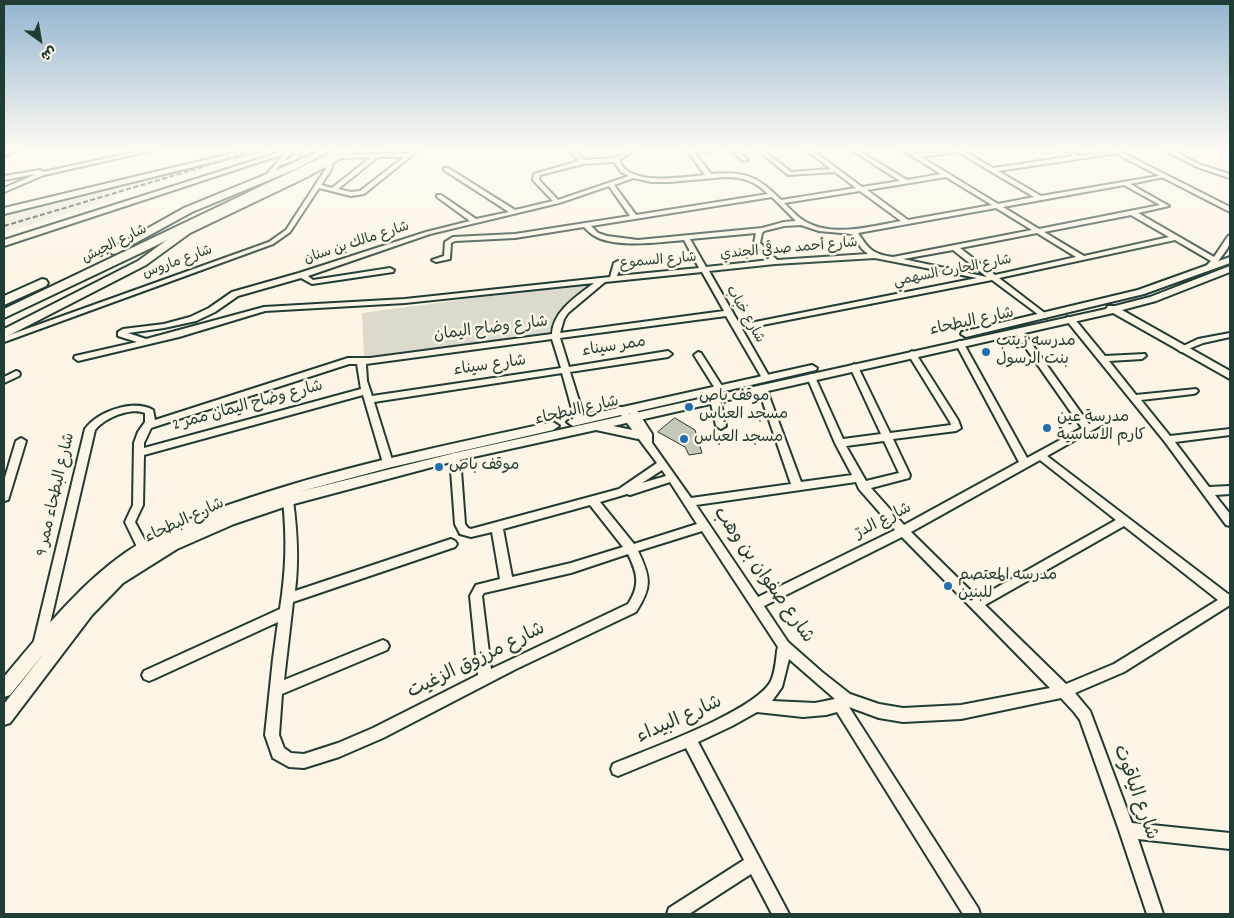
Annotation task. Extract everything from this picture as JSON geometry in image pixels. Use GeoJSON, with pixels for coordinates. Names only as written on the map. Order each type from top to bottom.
{"type":"FeatureCollection","features":[{"type":"Feature","properties":{"kind":"main road"},"geometry":{"type":"LineString","coordinates":[[4,210],[77,192]]}},
{"type":"Feature","properties":{"kind":"main road"},"geometry":{"type":"LineString","coordinates":[[4,210],[90,192]]}},
{"type":"Feature","properties":{"kind":"main road"},"geometry":{"type":"LineString","coordinates":[[113,251],[178,215],[231,192]]}},
{"type":"Feature","properties":{"kind":"main road","name":"شارع الجيش"},"geometry":{"type":"LineString","coordinates":[[4,301],[248,192]]}},
{"type":"Feature","properties":{"kind":"main road","name":"شارع الجيش"},"geometry":{"type":"LineString","coordinates":[[4,314],[172,236],[218,210],[256,192]]}},
{"type":"Feature","properties":{"kind":"main road"},"geometry":{"type":"LineString","coordinates":[[7,336],[142,263],[172,236],[268,192]]}},
{"type":"Feature","properties":{"kind":"street"},"geometry":{"type":"LineString","coordinates":[[4,243],[155,192]]}},
{"type":"Feature","properties":{"kind":"street","name":"شارع ماروس"},"geometry":{"type":"LineString","coordinates":[[7,336],[271,243],[288,231],[313,192]]}},
{"type":"Feature","properties":{"kind":"street"},"geometry":{"type":"LineString","coordinates":[[341,192],[351,194],[365,192]]}},
{"type":"Feature","properties":{"kind":"street"},"geometry":{"type":"LineString","coordinates":[[482,192],[514,212]]}},
{"type":"Feature","properties":{"kind":"street"},"geometry":{"type":"LineString","coordinates":[[548,192],[557,202]]}},
{"type":"Feature","properties":{"kind":"street","name":"شارع مالك بن سنان"},"geometry":{"type":"LineString","coordinates":[[146,342],[121,334],[126,331],[164,326],[193,319],[212,310],[235,294],[302,275],[463,224],[557,202],[589,192]]}},
{"type":"Feature","properties":{"kind":"street"},"geometry":{"type":"LineString","coordinates":[[616,192],[634,217]]}},
{"type":"Feature","properties":{"kind":"street"},"geometry":{"type":"LineString","coordinates":[[769,192],[802,223]]}},
{"type":"Feature","properties":{"kind":"street"},"geometry":{"type":"LineString","coordinates":[[779,202],[839,192]]}},
{"type":"Feature","properties":{"kind":"street"},"geometry":{"type":"LineString","coordinates":[[866,192],[906,222]]}},
{"type":"Feature","properties":{"kind":"street"},"geometry":{"type":"LineString","coordinates":[[974,192],[1081,257]]}},
{"type":"Feature","properties":{"kind":"street"},"geometry":{"type":"LineString","coordinates":[[1029,192],[1038,197]]}},
{"type":"Feature","properties":{"kind":"street"},"geometry":{"type":"LineString","coordinates":[[586,225],[600,236],[629,242],[762,230],[784,224],[802,223],[832,231],[854,232],[1070,192]]}},
{"type":"Feature","properties":{"kind":"street"},"geometry":{"type":"LineString","coordinates":[[895,259],[1134,214],[1166,206],[1140,192]]}},
{"type":"Feature","properties":{"kind":"street"},"geometry":{"type":"LineString","coordinates":[[1195,192],[1225,206]]}},
{"type":"Feature","properties":{"kind":"street"},"geometry":{"type":"LineString","coordinates":[[436,260],[447,256],[450,240],[508,237],[772,195]]}},
{"type":"Feature","properties":{"kind":"street"},"geometry":{"type":"LineString","coordinates":[[439,196],[452,206],[463,209],[474,221]]}},
{"type":"Feature","properties":{"kind":"street"},"geometry":{"type":"LineString","coordinates":[[1134,214],[1215,260]]}},
{"type":"Feature","properties":{"kind":"street"},"geometry":{"type":"LineString","coordinates":[[462,238],[460,231],[463,224]]}},
{"type":"Feature","properties":{"kind":"street"},"geometry":{"type":"LineString","coordinates":[[762,230],[759,232],[757,243],[775,262]]}},
{"type":"Feature","properties":{"kind":"street"},"geometry":{"type":"LineString","coordinates":[[854,232],[864,248],[875,256]]}},
{"type":"Feature","properties":{"kind":"street"},"geometry":{"type":"LineString","coordinates":[[1207,270],[1230,237]]}},
{"type":"Feature","properties":{"kind":"street","name":"شارع خباب"},"geometry":{"type":"LineString","coordinates":[[686,238],[729,314],[764,383],[797,485]]}},
{"type":"Feature","properties":{"kind":"street","name":"شارع الحارث السهمي"},"geometry":{"type":"LineString","coordinates":[[736,328],[989,278],[1174,238]]}},
{"type":"Feature","properties":{"kind":"street"},"geometry":{"type":"LineString","coordinates":[[954,248],[989,278],[1043,316]]}},
{"type":"Feature","properties":{"kind":"street"},"geometry":{"type":"LineString","coordinates":[[931,252],[932,260],[941,268]]}},
{"type":"Feature","properties":{"kind":"street","name":"شارع أحمد صدقي الجندي"},"geometry":{"type":"LineString","coordinates":[[705,270],[775,262],[875,256],[989,278]]}},
{"type":"Feature","properties":{"kind":"street","name":"شارع البطحاء"},"geometry":{"type":"LineString","coordinates":[[4,689],[83,598],[117,567],[143,548],[203,520],[585,423],[717,394],[1103,302],[1207,270],[1230,260]]}},
{"type":"Feature","properties":{"kind":"street"},"geometry":{"type":"LineString","coordinates":[[614,278],[618,263]]}},
{"type":"Feature","properties":{"kind":"street","name":"شارع البطحاء"},"geometry":{"type":"LineString","coordinates":[[764,383],[810,377],[1116,309],[1230,269]]}},
{"type":"Feature","properties":{"kind":"street"},"geometry":{"type":"LineString","coordinates":[[302,275],[312,282],[390,270]]}},
{"type":"Feature","properties":{"kind":"street","name":"شارع السموع"},"geometry":{"type":"LineString","coordinates":[[78,358],[146,342],[264,309],[405,301],[705,270]]}},
{"type":"Feature","properties":{"kind":"street","name":"شارع السموع"},"geometry":{"type":"LineString","coordinates":[[556,337],[556,326],[561,317],[604,279]]}},
{"type":"Feature","properties":{"kind":"street"},"geometry":{"type":"LineString","coordinates":[[1103,302],[1230,376]]}},
{"type":"Feature","properties":{"kind":"street"},"geometry":{"type":"LineString","coordinates":[[1137,303],[1134,310],[1140,323]]}},
{"type":"Feature","properties":{"kind":"street","name":"شارع وضاح اليمان"},"geometry":{"type":"LineString","coordinates":[[149,425],[339,364],[729,314]]}},
{"type":"Feature","properties":{"kind":"street"},"geometry":{"type":"LineString","coordinates":[[1070,319],[1168,440],[1230,522]]}},
{"type":"Feature","properties":{"kind":"street"},"geometry":{"type":"LineString","coordinates":[[1018,331],[1088,429]]}},
{"type":"Feature","properties":{"kind":"street"},"geometry":{"type":"LineString","coordinates":[[1181,348],[1201,341],[1230,335]]}},
{"type":"Feature","properties":{"kind":"street"},"geometry":{"type":"LineString","coordinates":[[556,337],[565,371],[585,423],[643,439]]}},
{"type":"Feature","properties":{"kind":"street"},"geometry":{"type":"LineString","coordinates":[[960,344],[1025,464]]}},
{"type":"Feature","properties":{"kind":"street","name":"ممر سيناء"},"geometry":{"type":"LineString","coordinates":[[565,371],[668,354]]}},
{"type":"Feature","properties":{"kind":"street"},"geometry":{"type":"LineString","coordinates":[[840,443],[887,435],[956,428],[955,422],[912,354]]}},
{"type":"Feature","properties":{"kind":"street"},"geometry":{"type":"LineString","coordinates":[[698,355],[717,394],[721,426]]}},
{"type":"Feature","properties":{"kind":"street"},"geometry":{"type":"LineString","coordinates":[[1102,359],[1142,356]]}},
{"type":"Feature","properties":{"kind":"street"},"geometry":{"type":"LineString","coordinates":[[361,361],[367,395],[388,463]]}},
{"type":"Feature","properties":{"kind":"street"},"geometry":{"type":"LineString","coordinates":[[688,502],[797,485],[860,482],[904,475],[854,367]]}},
{"type":"Feature","properties":{"kind":"street","name":"شارع سيناء"},"geometry":{"type":"LineString","coordinates":[[367,395],[565,371]]}},
{"type":"Feature","properties":{"kind":"street"},"geometry":{"type":"LineString","coordinates":[[4,380],[16,374]]}},
{"type":"Feature","properties":{"kind":"street","name":"شارع الياقوت"},"geometry":{"type":"LineString","coordinates":[[810,377],[860,482],[903,531],[1066,691],[1085,716],[1127,830],[1155,914]]}},
{"type":"Feature","properties":{"kind":"street"},"geometry":{"type":"LineString","coordinates":[[1134,398],[1193,391]]}},
{"type":"Feature","properties":{"kind":"street","name":"شارع وضاح اليمان ممر 2"},"geometry":{"type":"LineString","coordinates":[[139,453],[367,395]]}},
{"type":"Feature","properties":{"kind":"street","name":"شارع البطحاء ممر 9"},"geometry":{"type":"LineString","coordinates":[[38,649],[90,429],[93,423],[109,416],[142,408],[150,412],[149,425]]}},
{"type":"Feature","properties":{"kind":"street","name":"شارع صفوان بن وهب"},"geometry":{"type":"LineString","coordinates":[[628,413],[643,439],[663,464],[784,646],[843,702],[879,712],[904,715],[934,715],[961,712],[1066,691],[1119,668],[1229,600]]}},
{"type":"Feature","properties":{"kind":"street","name":"شارع الدرّ"},"geometry":{"type":"LineString","coordinates":[[756,604],[903,531],[1104,420]]}},
{"type":"Feature","properties":{"kind":"street","name":"شارع البطحاء"},"geometry":{"type":"LineString","coordinates":[[4,717],[87,610],[118,579],[153,555],[185,538],[281,499],[388,463],[585,423]]}},
{"type":"Feature","properties":{"kind":"street"},"geometry":{"type":"LineString","coordinates":[[143,548],[130,522],[138,505],[141,436],[149,425]]}},
{"type":"Feature","properties":{"kind":"street"},"geometry":{"type":"LineString","coordinates":[[1168,440],[1230,432]]}},
{"type":"Feature","properties":{"kind":"street"},"geometry":{"type":"LineString","coordinates":[[4,497],[21,442]]}},
{"type":"Feature","properties":{"kind":"street"},"geometry":{"type":"LineString","coordinates":[[1041,456],[1229,600]]}},
{"type":"Feature","properties":{"kind":"street"},"geometry":{"type":"LineString","coordinates":[[455,457],[460,521],[462,530],[471,533],[635,490],[672,478]]}},
{"type":"Feature","properties":{"kind":"street"},"geometry":{"type":"LineString","coordinates":[[622,492],[663,464]]}},
{"type":"Feature","properties":{"kind":"street"},"geometry":{"type":"LineString","coordinates":[[1206,491],[1230,490]]}},
{"type":"Feature","properties":{"kind":"street","name":"شارع مرزوق الزغيت"},"geometry":{"type":"LineString","coordinates":[[281,499],[292,536],[289,598],[276,690],[272,735],[275,748],[289,760],[304,761],[340,750],[378,733],[484,678],[632,608],[641,597],[644,585],[643,573],[631,550],[592,500]]}},
{"type":"Feature","properties":{"kind":"street"},"geometry":{"type":"LineString","coordinates":[[977,604],[1124,521]]}},
{"type":"Feature","properties":{"kind":"street"},"geometry":{"type":"LineString","coordinates":[[484,678],[476,594],[484,587],[571,568],[704,526]]}},
{"type":"Feature","properties":{"kind":"street"},"geometry":{"type":"LineString","coordinates":[[497,527],[507,583]]}},
{"type":"Feature","properties":{"kind":"street"},"geometry":{"type":"LineString","coordinates":[[289,598],[451,544]]}},
{"type":"Feature","properties":{"kind":"street"},"geometry":{"type":"LineString","coordinates":[[149,675],[287,612]]}},
{"type":"Feature","properties":{"kind":"street"},"geometry":{"type":"LineString","coordinates":[[276,690],[382,646]]}},
{"type":"Feature","properties":{"kind":"street","name":"شارع البيداء"},"geometry":{"type":"LineString","coordinates":[[618,769],[689,739],[758,706],[774,688],[783,664],[784,646]]}},
{"type":"Feature","properties":{"kind":"street"},"geometry":{"type":"LineString","coordinates":[[843,702],[972,914]]}},
{"type":"Feature","properties":{"kind":"street","name":"شارع البيداء"},"geometry":{"type":"LineString","coordinates":[[758,706],[822,710],[843,702]]}},
{"type":"Feature","properties":{"kind":"street"},"geometry":{"type":"LineString","coordinates":[[689,739],[754,863],[775,909]]}},
{"type":"Feature","properties":{"kind":"street"},"geometry":{"type":"LineString","coordinates":[[1127,830],[1230,840]]}},
{"type":"Feature","properties":{"kind":"street"},"geometry":{"type":"LineString","coordinates":[[675,914],[754,863]]}},
{"type":"Feature","properties":{"kind":"shaded area"},"geometry":{"type":"Polygon","coordinates":[[[100,192],[126,192],[112,196],[115,199],[4,233],[4,214],[81,193],[84,196],[100,192]]]}},
{"type":"Feature","properties":{"kind":"shaded area"},"geometry":{"type":"Polygon","coordinates":[[[602,281],[567,308],[552,334],[364,357],[362,313],[602,281]]]}},
{"type":"Feature","properties":{"kind":"building","name":"مسجد العباس"},"geometry":{"type":"Polygon","coordinates":[[[675,418],[695,430],[702,453],[689,455],[685,447],[658,432],[675,418]]]}},
{"type":"Feature","properties":{"kind":"railway"},"geometry":{"type":"LineString","coordinates":[[4,226],[119,192]]}},
{"type":"Feature","properties":{"kind":"place","name":"مدرسه زينب بنت الرسول"},"geometry":{"type":"Point","coordinates":[986,352]}},
{"type":"Feature","properties":{"kind":"place","name":"موقف باص مسجد العباس"},"geometry":{"type":"Point","coordinates":[689,407]}},
{"type":"Feature","properties":{"kind":"place","name":"مدرسة عين كارم الاساسية"},"geometry":{"type":"Point","coordinates":[1047,428]}},
{"type":"Feature","properties":{"kind":"place","name":"مسجد العباس"},"geometry":{"type":"Point","coordinates":[684,439]}},
{"type":"Feature","properties":{"kind":"place","name":"موقف باص"},"geometry":{"type":"Point","coordinates":[439,467]}},
{"type":"Feature","properties":{"kind":"place","name":"مدرسه المعتصم للبنين"},"geometry":{"type":"Point","coordinates":[948,586]}}]}
